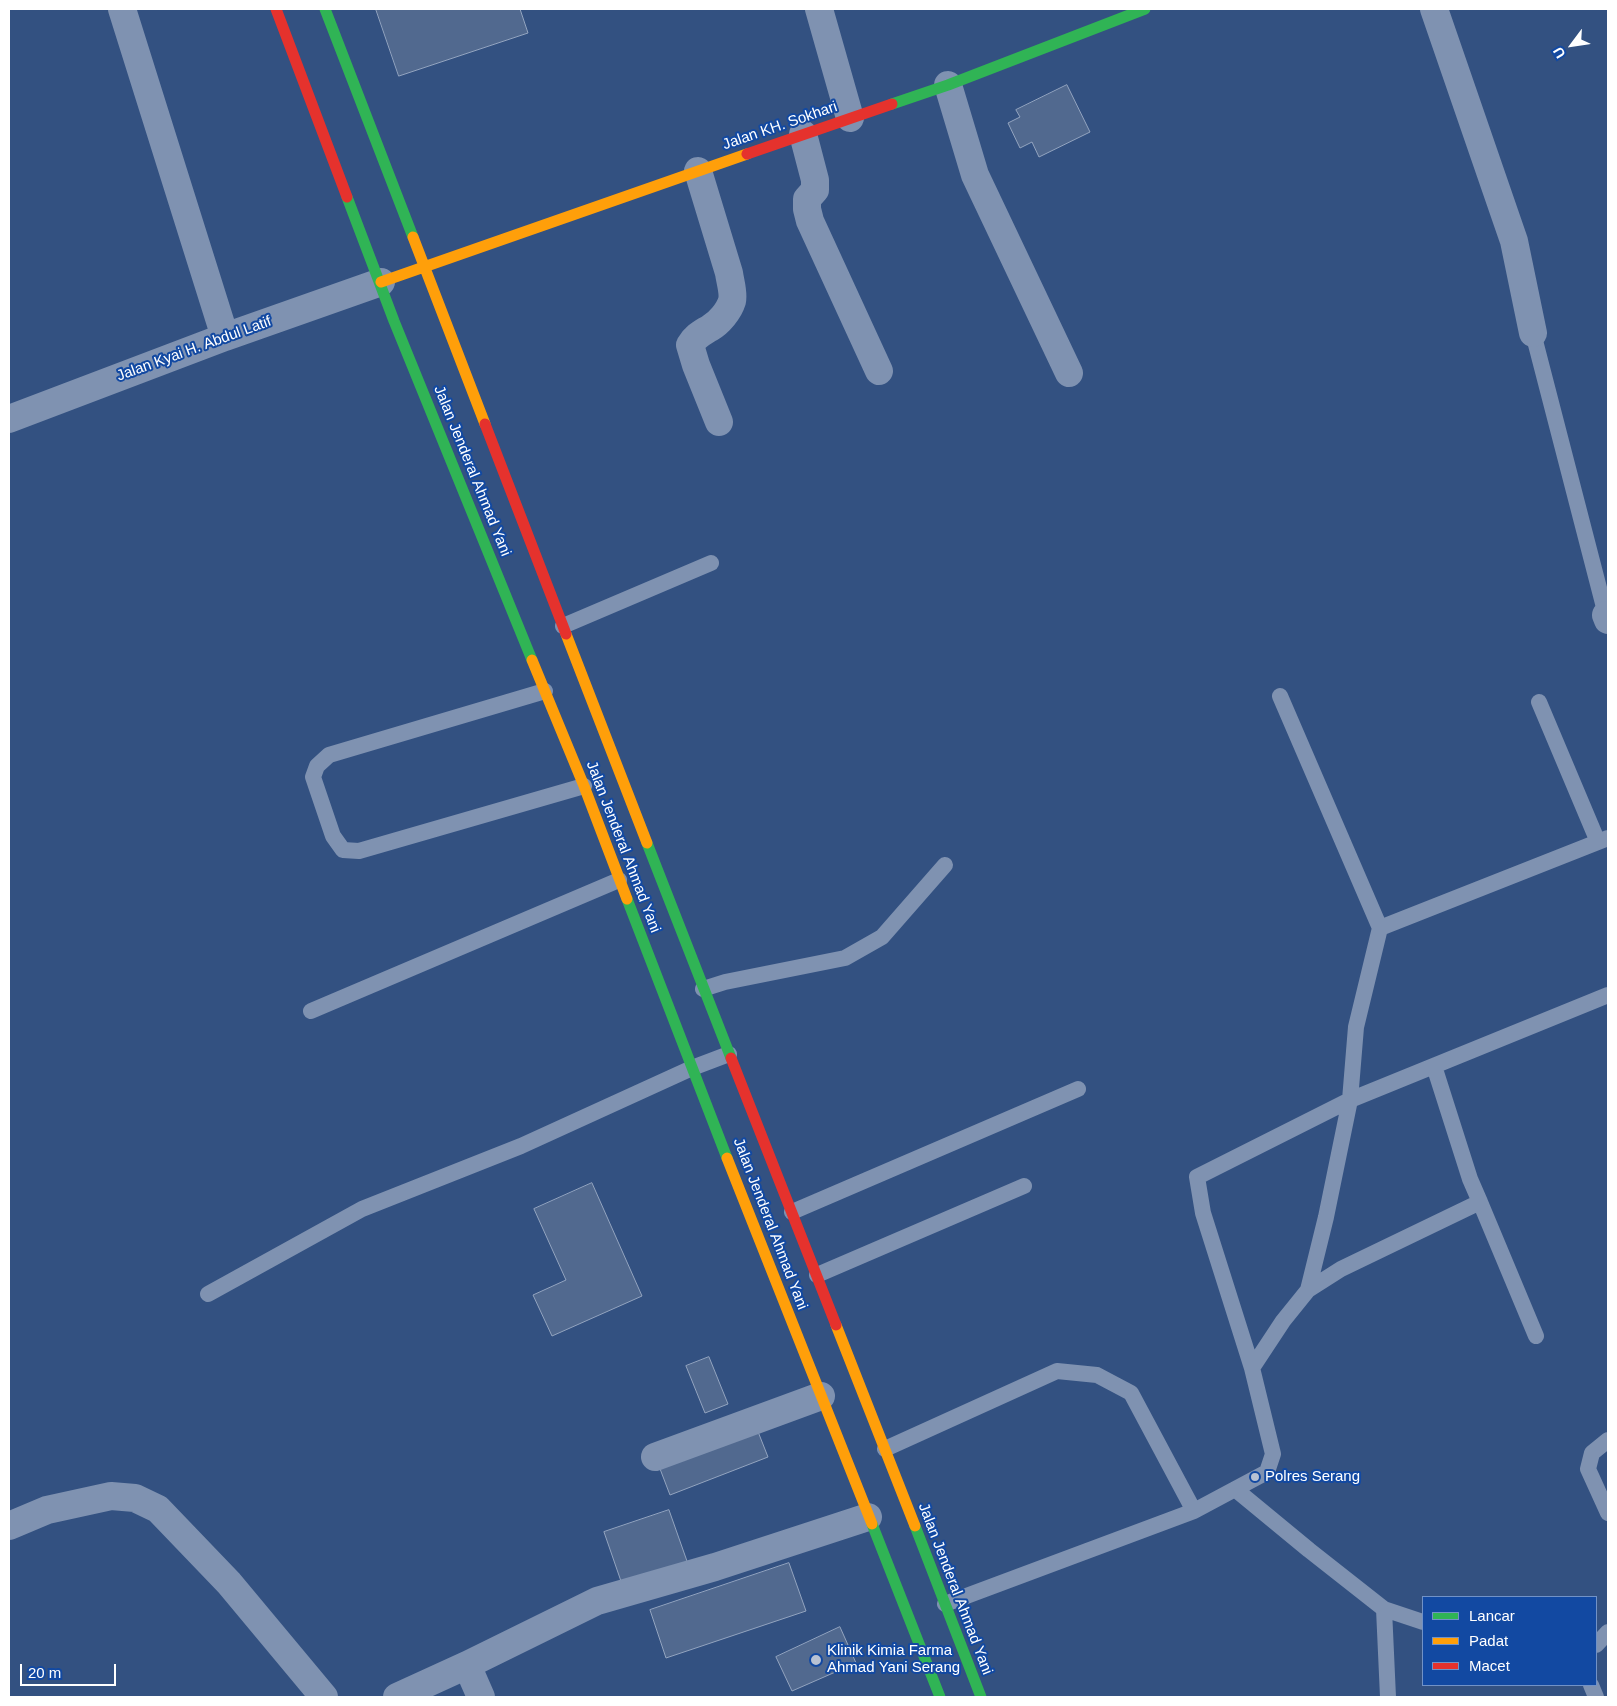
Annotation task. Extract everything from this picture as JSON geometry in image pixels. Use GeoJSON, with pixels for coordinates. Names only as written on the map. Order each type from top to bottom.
{"type":"FeatureCollection","features":[{"type":"Feature","properties":{"kind":"main road","name":"Jalan Jenderal Ahmad Yani"},"geometry":{"type":"LineString","coordinates":[[276,9],[381,282],[394,321],[584,786],[692,1068],[940,1697]]}},
{"type":"Feature","properties":{"kind":"main road","name":"Jalan Jenderal Ahmad Yani"},"geometry":{"type":"LineString","coordinates":[[325,9],[702,989],[817,1275],[982,1697]]}},
{"type":"Feature","properties":{"kind":"main road","name":"Jalan KH. Sokhari"},"geometry":{"type":"LineString","coordinates":[[381,282],[698,170],[948,85],[1145,9]]}},
{"type":"Feature","properties":{"kind":"street"},"geometry":{"type":"LineString","coordinates":[[122,9],[226,337]]}},
{"type":"Feature","properties":{"kind":"street"},"geometry":{"type":"LineString","coordinates":[[819,9],[850,118]]}},
{"type":"Feature","properties":{"kind":"street"},"geometry":{"type":"LineString","coordinates":[[1434,9],[1514,241],[1533,333]]}},
{"type":"Feature","properties":{"kind":"street"},"geometry":{"type":"LineString","coordinates":[[948,85],[975,175],[1069,373]]}},
{"type":"Feature","properties":{"kind":"street"},"geometry":{"type":"LineString","coordinates":[[803,134],[815,180],[815,190],[807,199],[810,221],[879,371]]}},
{"type":"Feature","properties":{"kind":"street"},"geometry":{"type":"LineString","coordinates":[[698,170],[729,273],[732,294],[732,300],[717,324],[694,338],[690,345],[694,360],[719,422]]}},
{"type":"Feature","properties":{"kind":"street","name":"Jalan Kyai H. Abdul Latif"},"geometry":{"type":"LineString","coordinates":[[9,419],[226,337],[381,282]]}},
{"type":"Feature","properties":{"kind":"street"},"geometry":{"type":"LineString","coordinates":[[655,1457],[821,1396]]}},
{"type":"Feature","properties":{"kind":"street"},"geometry":{"type":"LineString","coordinates":[[9,1526],[47,1510],[111,1496],[135,1498],[158,1510],[229,1583],[324,1697]]}},
{"type":"Feature","properties":{"kind":"street"},"geometry":{"type":"LineString","coordinates":[[397,1697],[467,1666],[597,1601],[715,1567],[868,1517]]}},
{"type":"Feature","properties":{"kind":"street"},"geometry":{"type":"LineString","coordinates":[[467,1666],[481,1697]]}},
{"type":"Feature","properties":{"kind":"lane"},"geometry":{"type":"LineString","coordinates":[[1533,333],[1607,618]]}},
{"type":"Feature","properties":{"kind":"lane"},"geometry":{"type":"LineString","coordinates":[[563,626],[711,563]]}},
{"type":"Feature","properties":{"kind":"lane"},"geometry":{"type":"LineString","coordinates":[[545,691],[329,754],[318,766],[313,777],[333,836],[343,850],[359,851],[584,786]]}},
{"type":"Feature","properties":{"kind":"lane"},"geometry":{"type":"LineString","coordinates":[[1280,696],[1380,928],[1356,1026],[1350,1100],[1326,1217],[1308,1290]]}},
{"type":"Feature","properties":{"kind":"lane"},"geometry":{"type":"LineString","coordinates":[[1380,928],[1603,840],[1539,702]]}},
{"type":"Feature","properties":{"kind":"lane"},"geometry":{"type":"LineString","coordinates":[[702,989],[725,982],[845,958],[882,937],[945,865]]}},
{"type":"Feature","properties":{"kind":"lane"},"geometry":{"type":"LineString","coordinates":[[311,1011],[619,880]]}},
{"type":"Feature","properties":{"kind":"lane"},"geometry":{"type":"LineString","coordinates":[[945,1604],[1194,1512],[1267,1472],[1273,1454],[1252,1368],[1203,1213],[1197,1177],[1350,1100],[1608,995]]}},
{"type":"Feature","properties":{"kind":"lane"},"geometry":{"type":"LineString","coordinates":[[208,1294],[362,1209],[521,1146],[692,1068],[729,1054]]}},
{"type":"Feature","properties":{"kind":"lane"},"geometry":{"type":"LineString","coordinates":[[1434,1066],[1470,1179],[1536,1336]]}},
{"type":"Feature","properties":{"kind":"lane"},"geometry":{"type":"LineString","coordinates":[[792,1212],[1078,1089]]}},
{"type":"Feature","properties":{"kind":"lane"},"geometry":{"type":"LineString","coordinates":[[817,1275],[1024,1186]]}},
{"type":"Feature","properties":{"kind":"lane"},"geometry":{"type":"LineString","coordinates":[[1252,1368],[1283,1321],[1308,1290],[1341,1269],[1480,1202]]}},
{"type":"Feature","properties":{"kind":"lane"},"geometry":{"type":"LineString","coordinates":[[885,1449],[1058,1371],[1097,1375],[1131,1393],[1194,1512]]}},
{"type":"Feature","properties":{"kind":"lane"},"geometry":{"type":"LineString","coordinates":[[1608,1440],[1592,1453],[1588,1469],[1608,1513]]}},
{"type":"Feature","properties":{"kind":"lane"},"geometry":{"type":"LineString","coordinates":[[1235,1489],[1384,1609],[1422,1622]]}},
{"type":"Feature","properties":{"kind":"lane"},"geometry":{"type":"LineString","coordinates":[[1384,1609],[1388,1697]]}},
{"type":"Feature","properties":{"kind":"lane"},"geometry":{"type":"LineString","coordinates":[[1597,1644],[1608,1632]]}},
{"type":"Feature","properties":{"kind":"building"},"geometry":{"type":"Polygon","coordinates":[[[376,9],[520,9],[528,33],[399,76],[376,9]]]}},
{"type":"Feature","properties":{"kind":"building"},"geometry":{"type":"Polygon","coordinates":[[[1067,85],[1090,132],[1039,157],[1032,142],[1020,148],[1008,123],[1020,117],[1016,110],[1067,85]]]}},
{"type":"Feature","properties":{"kind":"building"},"geometry":{"type":"Polygon","coordinates":[[[592,1183],[642,1296],[552,1336],[533,1295],[566,1280],[534,1209],[592,1183]]]}},
{"type":"Feature","properties":{"kind":"building"},"geometry":{"type":"Polygon","coordinates":[[[709,1357],[728,1404],[705,1413],[686,1366],[709,1357]]]}},
{"type":"Feature","properties":{"kind":"building"},"geometry":{"type":"Polygon","coordinates":[[[755,1424],[768,1457],[670,1495],[657,1461],[755,1424]]]}},
{"type":"Feature","properties":{"kind":"building"},"geometry":{"type":"Polygon","coordinates":[[[669,1510],[688,1564],[623,1587],[604,1532],[669,1510]]]}},
{"type":"Feature","properties":{"kind":"building"},"geometry":{"type":"Polygon","coordinates":[[[789,1563],[806,1611],[666,1658],[650,1610],[789,1563]]]}},
{"type":"Feature","properties":{"kind":"building","name":"Klinik Kimia Farma Ahmad Yani Serang"},"geometry":{"type":"Polygon","coordinates":[[[840,1627],[856,1663],[792,1691],[776,1657],[840,1627]]]}},
{"type":"Feature","properties":{"kind":"traffic: fast"},"geometry":{"type":"LineString","coordinates":[[325,9],[413,237]]}},
{"type":"Feature","properties":{"kind":"traffic: fast"},"geometry":{"type":"LineString","coordinates":[[892,104],[948,85],[1145,9]]}},
{"type":"Feature","properties":{"kind":"traffic: fast"},"geometry":{"type":"LineString","coordinates":[[347,197],[394,321],[532,660]]}},
{"type":"Feature","properties":{"kind":"traffic: fast"},"geometry":{"type":"LineString","coordinates":[[647,843],[731,1058]]}},
{"type":"Feature","properties":{"kind":"traffic: fast"},"geometry":{"type":"LineString","coordinates":[[627,899],[727,1158]]}},
{"type":"Feature","properties":{"kind":"traffic: fast"},"geometry":{"type":"LineString","coordinates":[[872,1524],[940,1697]]}},
{"type":"Feature","properties":{"kind":"traffic: fast"},"geometry":{"type":"LineString","coordinates":[[915,1526],[981,1697]]}},
{"type":"Feature","properties":{"kind":"traffic: slow"},"geometry":{"type":"LineString","coordinates":[[381,282],[747,154]]}},
{"type":"Feature","properties":{"kind":"traffic: slow"},"geometry":{"type":"LineString","coordinates":[[413,237],[485,424]]}},
{"type":"Feature","properties":{"kind":"traffic: slow"},"geometry":{"type":"LineString","coordinates":[[566,634],[647,843]]}},
{"type":"Feature","properties":{"kind":"traffic: slow"},"geometry":{"type":"LineString","coordinates":[[532,660],[584,786],[627,899]]}},
{"type":"Feature","properties":{"kind":"traffic: slow"},"geometry":{"type":"LineString","coordinates":[[727,1158],[872,1524]]}},
{"type":"Feature","properties":{"kind":"traffic: slow"},"geometry":{"type":"LineString","coordinates":[[836,1325],[915,1526]]}},
{"type":"Feature","properties":{"kind":"traffic: jam"},"geometry":{"type":"LineString","coordinates":[[276,9],[347,197]]}},
{"type":"Feature","properties":{"kind":"traffic: jam"},"geometry":{"type":"LineString","coordinates":[[747,154],[892,104]]}},
{"type":"Feature","properties":{"kind":"traffic: jam"},"geometry":{"type":"LineString","coordinates":[[485,424],[566,634]]}},
{"type":"Feature","properties":{"kind":"traffic: jam"},"geometry":{"type":"LineString","coordinates":[[731,1058],[836,1325]]}},
{"type":"Feature","properties":{"kind":"place","name":"Polres Serang"},"geometry":{"type":"Point","coordinates":[1255,1477]}},
{"type":"Feature","properties":{"kind":"place","name":"Klinik Kimia Farma Ahmad Yani Serang"},"geometry":{"type":"Point","coordinates":[816,1660]}}]}
